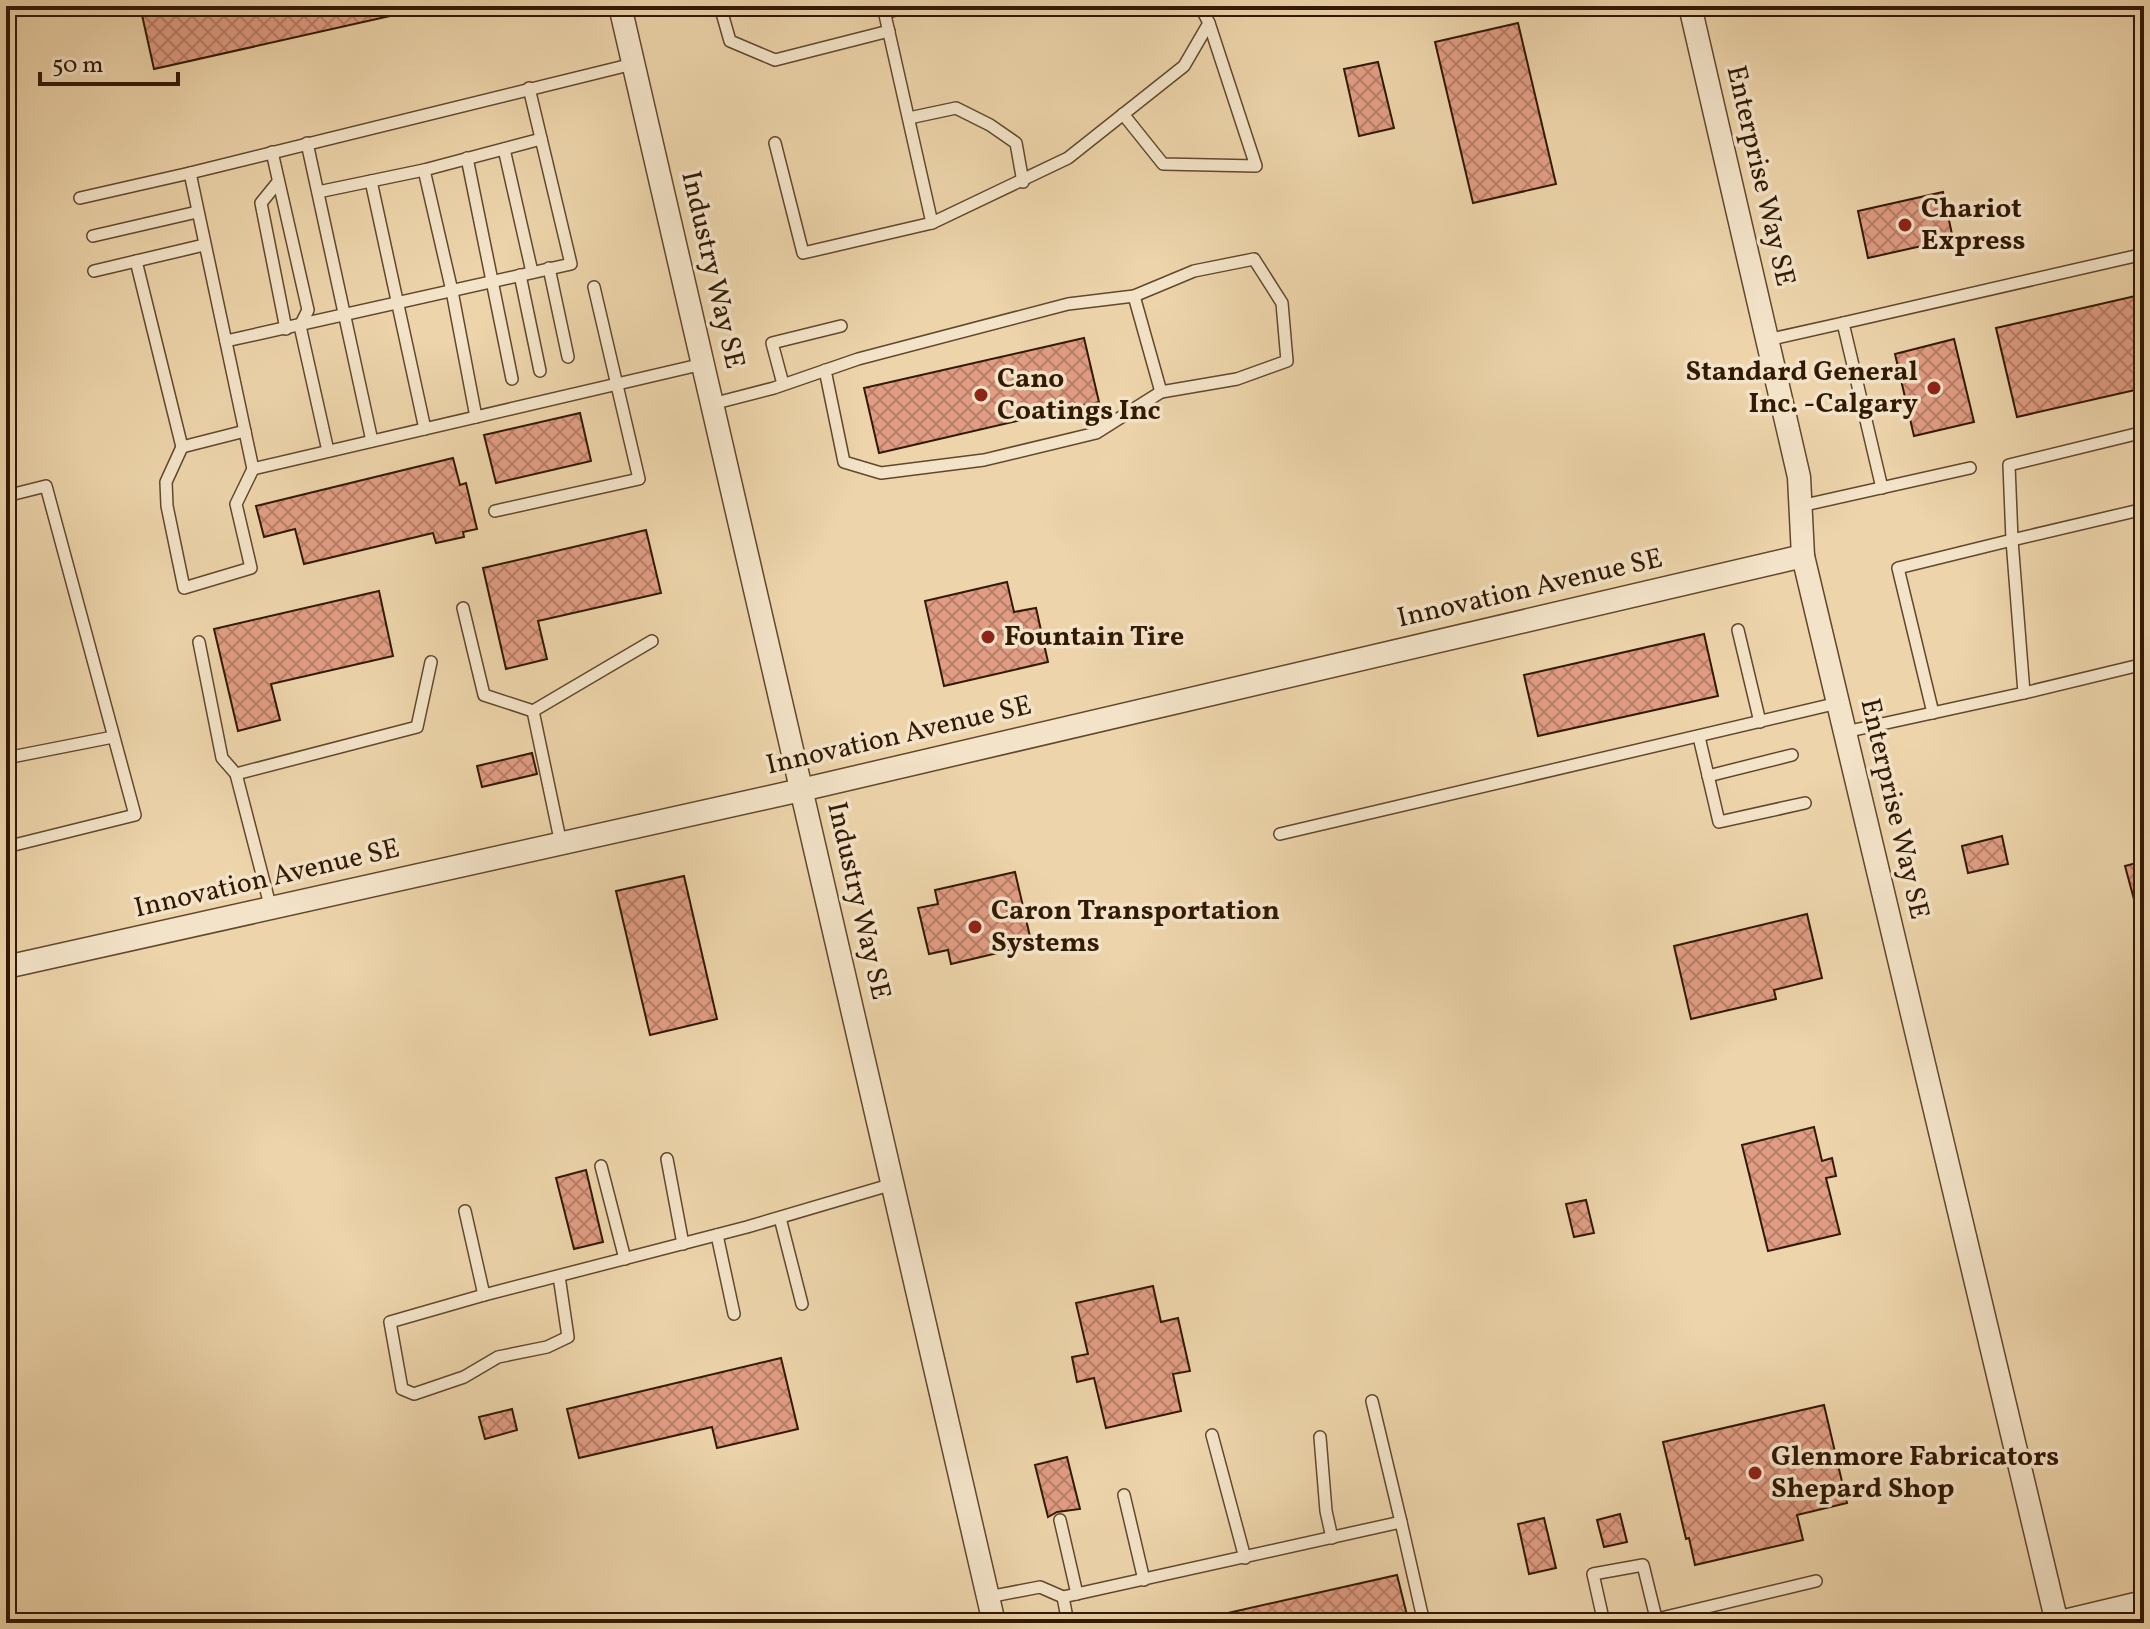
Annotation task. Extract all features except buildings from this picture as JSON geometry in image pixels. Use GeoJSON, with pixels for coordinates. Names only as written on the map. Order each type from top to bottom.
{"type":"FeatureCollection","features":[{"type":"Feature","properties":{"kind":"street","name":"Industry Way SE"},"geometry":{"type":"LineString","coordinates":[[620,6],[994,1623]]}},
{"type":"Feature","properties":{"kind":"street","name":"Enterprise Way SE"},"geometry":{"type":"LineString","coordinates":[[1690,6],[1799,477],[1803,556],[2057,1623]]}},
{"type":"Feature","properties":{"kind":"street","name":"Innovation Avenue SE"},"geometry":{"type":"LineString","coordinates":[[6,967],[801,790],[1803,556]]}},
{"type":"Feature","properties":{"kind":"street"},"geometry":{"type":"LineString","coordinates":[[2057,1623],[2144,1602]]}},
{"type":"Feature","properties":{"kind":"lane"},"geometry":{"type":"LineString","coordinates":[[720,6],[730,41],[775,60],[889,31]]}},
{"type":"Feature","properties":{"kind":"lane"},"geometry":{"type":"LineString","coordinates":[[908,6],[884,10],[932,223]]}},
{"type":"Feature","properties":{"kind":"lane"},"geometry":{"type":"LineString","coordinates":[[1123,114],[1163,164],[1256,166],[1209,23],[1200,6]]}},
{"type":"Feature","properties":{"kind":"lane"},"geometry":{"type":"LineString","coordinates":[[775,143],[803,253],[932,223],[1068,158],[1184,66],[1209,23]]}},
{"type":"Feature","properties":{"kind":"lane"},"geometry":{"type":"LineString","coordinates":[[80,198],[633,64]]}},
{"type":"Feature","properties":{"kind":"lane"},"geometry":{"type":"LineString","coordinates":[[226,341],[571,264],[529,88]]}},
{"type":"Feature","properties":{"kind":"lane"},"geometry":{"type":"LineString","coordinates":[[909,118],[956,108],[990,125],[1016,143],[1023,182]]}},
{"type":"Feature","properties":{"kind":"lane"},"geometry":{"type":"LineString","coordinates":[[318,192],[424,170],[541,139]]}},
{"type":"Feature","properties":{"kind":"lane"},"geometry":{"type":"LineString","coordinates":[[307,143],[372,441]]}},
{"type":"Feature","properties":{"kind":"lane"},"geometry":{"type":"LineString","coordinates":[[504,149],[540,371]]}},
{"type":"Feature","properties":{"kind":"lane"},"geometry":{"type":"LineString","coordinates":[[272,152],[308,310],[300,326],[328,451]]}},
{"type":"Feature","properties":{"kind":"lane"},"geometry":{"type":"LineString","coordinates":[[467,158],[512,379]]}},
{"type":"Feature","properties":{"kind":"lane"},"geometry":{"type":"LineString","coordinates":[[424,170],[452,291],[476,417]]}},
{"type":"Feature","properties":{"kind":"lane"},"geometry":{"type":"LineString","coordinates":[[136,261],[182,447],[166,482],[167,506],[184,588],[251,568],[236,504],[253,469],[190,173]]}},
{"type":"Feature","properties":{"kind":"lane"},"geometry":{"type":"LineString","coordinates":[[371,181],[425,429]]}},
{"type":"Feature","properties":{"kind":"lane"},"geometry":{"type":"LineString","coordinates":[[278,182],[261,203],[286,329]]}},
{"type":"Feature","properties":{"kind":"lane"},"geometry":{"type":"LineString","coordinates":[[93,236],[197,212]]}},
{"type":"Feature","properties":{"kind":"lane"},"geometry":{"type":"LineString","coordinates":[[94,271],[204,245]]}},
{"type":"Feature","properties":{"kind":"lane"},"geometry":{"type":"LineString","coordinates":[[1767,340],[2144,254]]}},
{"type":"Feature","properties":{"kind":"lane"},"geometry":{"type":"LineString","coordinates":[[712,404],[858,359],[1068,304],[1134,296],[1194,271],[1254,259],[1282,303],[1287,361],[1237,379],[1161,392],[1096,433],[984,460],[881,473],[844,462],[825,370]]}},
{"type":"Feature","properties":{"kind":"lane"},"geometry":{"type":"LineString","coordinates":[[549,268],[568,357]]}},
{"type":"Feature","properties":{"kind":"lane"},"geometry":{"type":"LineString","coordinates":[[495,511],[639,479],[594,287]]}},
{"type":"Feature","properties":{"kind":"lane"},"geometry":{"type":"LineString","coordinates":[[1134,296],[1161,392]]}},
{"type":"Feature","properties":{"kind":"lane"},"geometry":{"type":"LineString","coordinates":[[1843,323],[1882,488]]}},
{"type":"Feature","properties":{"kind":"lane"},"geometry":{"type":"LineString","coordinates":[[783,384],[772,343],[841,326]]}},
{"type":"Feature","properties":{"kind":"lane"},"geometry":{"type":"LineString","coordinates":[[253,469],[703,364]]}},
{"type":"Feature","properties":{"kind":"lane"},"geometry":{"type":"LineString","coordinates":[[182,447],[245,431]]}},
{"type":"Feature","properties":{"kind":"lane"},"geometry":{"type":"LineString","coordinates":[[2024,693],[2009,465],[2144,432]]}},
{"type":"Feature","properties":{"kind":"lane"},"geometry":{"type":"LineString","coordinates":[[1800,506],[1970,468]]}},
{"type":"Feature","properties":{"kind":"lane"},"geometry":{"type":"LineString","coordinates":[[6,496],[46,486],[135,815],[6,847]]}},
{"type":"Feature","properties":{"kind":"lane"},"geometry":{"type":"LineString","coordinates":[[1933,713],[1898,568],[2144,509]]}},
{"type":"Feature","properties":{"kind":"lane"},"geometry":{"type":"LineString","coordinates":[[463,608],[484,695],[533,711],[652,641]]}},
{"type":"Feature","properties":{"kind":"lane"},"geometry":{"type":"LineString","coordinates":[[1738,630],[1760,722]]}},
{"type":"Feature","properties":{"kind":"lane"},"geometry":{"type":"LineString","coordinates":[[199,642],[222,758],[236,774],[271,909]]}},
{"type":"Feature","properties":{"kind":"lane"},"geometry":{"type":"LineString","coordinates":[[236,774],[417,727],[431,662]]}},
{"type":"Feature","properties":{"kind":"lane"},"geometry":{"type":"LineString","coordinates":[[1845,732],[2144,664]]}},
{"type":"Feature","properties":{"kind":"lane"},"geometry":{"type":"LineString","coordinates":[[1280,834],[1838,703]]}},
{"type":"Feature","properties":{"kind":"lane"},"geometry":{"type":"LineString","coordinates":[[533,711],[561,844]]}},
{"type":"Feature","properties":{"kind":"lane"},"geometry":{"type":"LineString","coordinates":[[6,758],[113,737]]}},
{"type":"Feature","properties":{"kind":"lane"},"geometry":{"type":"LineString","coordinates":[[1699,737],[1719,822],[1805,803]]}},
{"type":"Feature","properties":{"kind":"lane"},"geometry":{"type":"LineString","coordinates":[[1708,776],[1792,755]]}},
{"type":"Feature","properties":{"kind":"lane"},"geometry":{"type":"LineString","coordinates":[[667,1159],[683,1244]]}},
{"type":"Feature","properties":{"kind":"lane"},"geometry":{"type":"LineString","coordinates":[[601,1166],[625,1259]]}},
{"type":"Feature","properties":{"kind":"lane"},"geometry":{"type":"LineString","coordinates":[[559,1276],[568,1337],[547,1347],[498,1357],[464,1377],[414,1394],[402,1389],[390,1322],[484,1295],[780,1218],[893,1184]]}},
{"type":"Feature","properties":{"kind":"lane"},"geometry":{"type":"LineString","coordinates":[[465,1211],[484,1295]]}},
{"type":"Feature","properties":{"kind":"lane"},"geometry":{"type":"LineString","coordinates":[[780,1218],[802,1304]]}},
{"type":"Feature","properties":{"kind":"lane"},"geometry":{"type":"LineString","coordinates":[[717,1235],[734,1314]]}},
{"type":"Feature","properties":{"kind":"lane"},"geometry":{"type":"LineString","coordinates":[[1372,1401],[1424,1623]]}},
{"type":"Feature","properties":{"kind":"lane"},"geometry":{"type":"LineString","coordinates":[[1212,1435],[1245,1558]]}},
{"type":"Feature","properties":{"kind":"lane"},"geometry":{"type":"LineString","coordinates":[[1320,1437],[1326,1511],[1332,1538]]}},
{"type":"Feature","properties":{"kind":"lane"},"geometry":{"type":"LineString","coordinates":[[1124,1495],[1144,1580]]}},
{"type":"Feature","properties":{"kind":"lane"},"geometry":{"type":"LineString","coordinates":[[1060,1520],[1077,1594]]}},
{"type":"Feature","properties":{"kind":"lane"},"geometry":{"type":"LineString","coordinates":[[988,1597],[1040,1587],[1063,1597],[1401,1522]]}},
{"type":"Feature","properties":{"kind":"lane"},"geometry":{"type":"LineString","coordinates":[[1604,1623],[1593,1574],[1643,1565],[1657,1621],[1816,1581]]}},
{"type":"Feature","properties":{"kind":"lane"},"geometry":{"type":"LineString","coordinates":[[1063,1597],[1068,1623]]}},
{"type":"Feature","properties":{"kind":"place","name":"Chariot Express"},"geometry":{"type":"Point","coordinates":[1905,225]}},
{"type":"Feature","properties":{"kind":"place","name":"Standard General Inc. -Calgary"},"geometry":{"type":"Point","coordinates":[1934,388]}},
{"type":"Feature","properties":{"kind":"place","name":"Cano Coatings Inc"},"geometry":{"type":"Point","coordinates":[981,395]}},
{"type":"Feature","properties":{"kind":"place","name":"Fountain Tire"},"geometry":{"type":"Point","coordinates":[988,637]}},
{"type":"Feature","properties":{"kind":"place","name":"Caron Transportation Systems"},"geometry":{"type":"Point","coordinates":[975,927]}},
{"type":"Feature","properties":{"kind":"place","name":"Glenmore Fabricators Shepard Shop"},"geometry":{"type":"Point","coordinates":[1755,1473]}}]}
